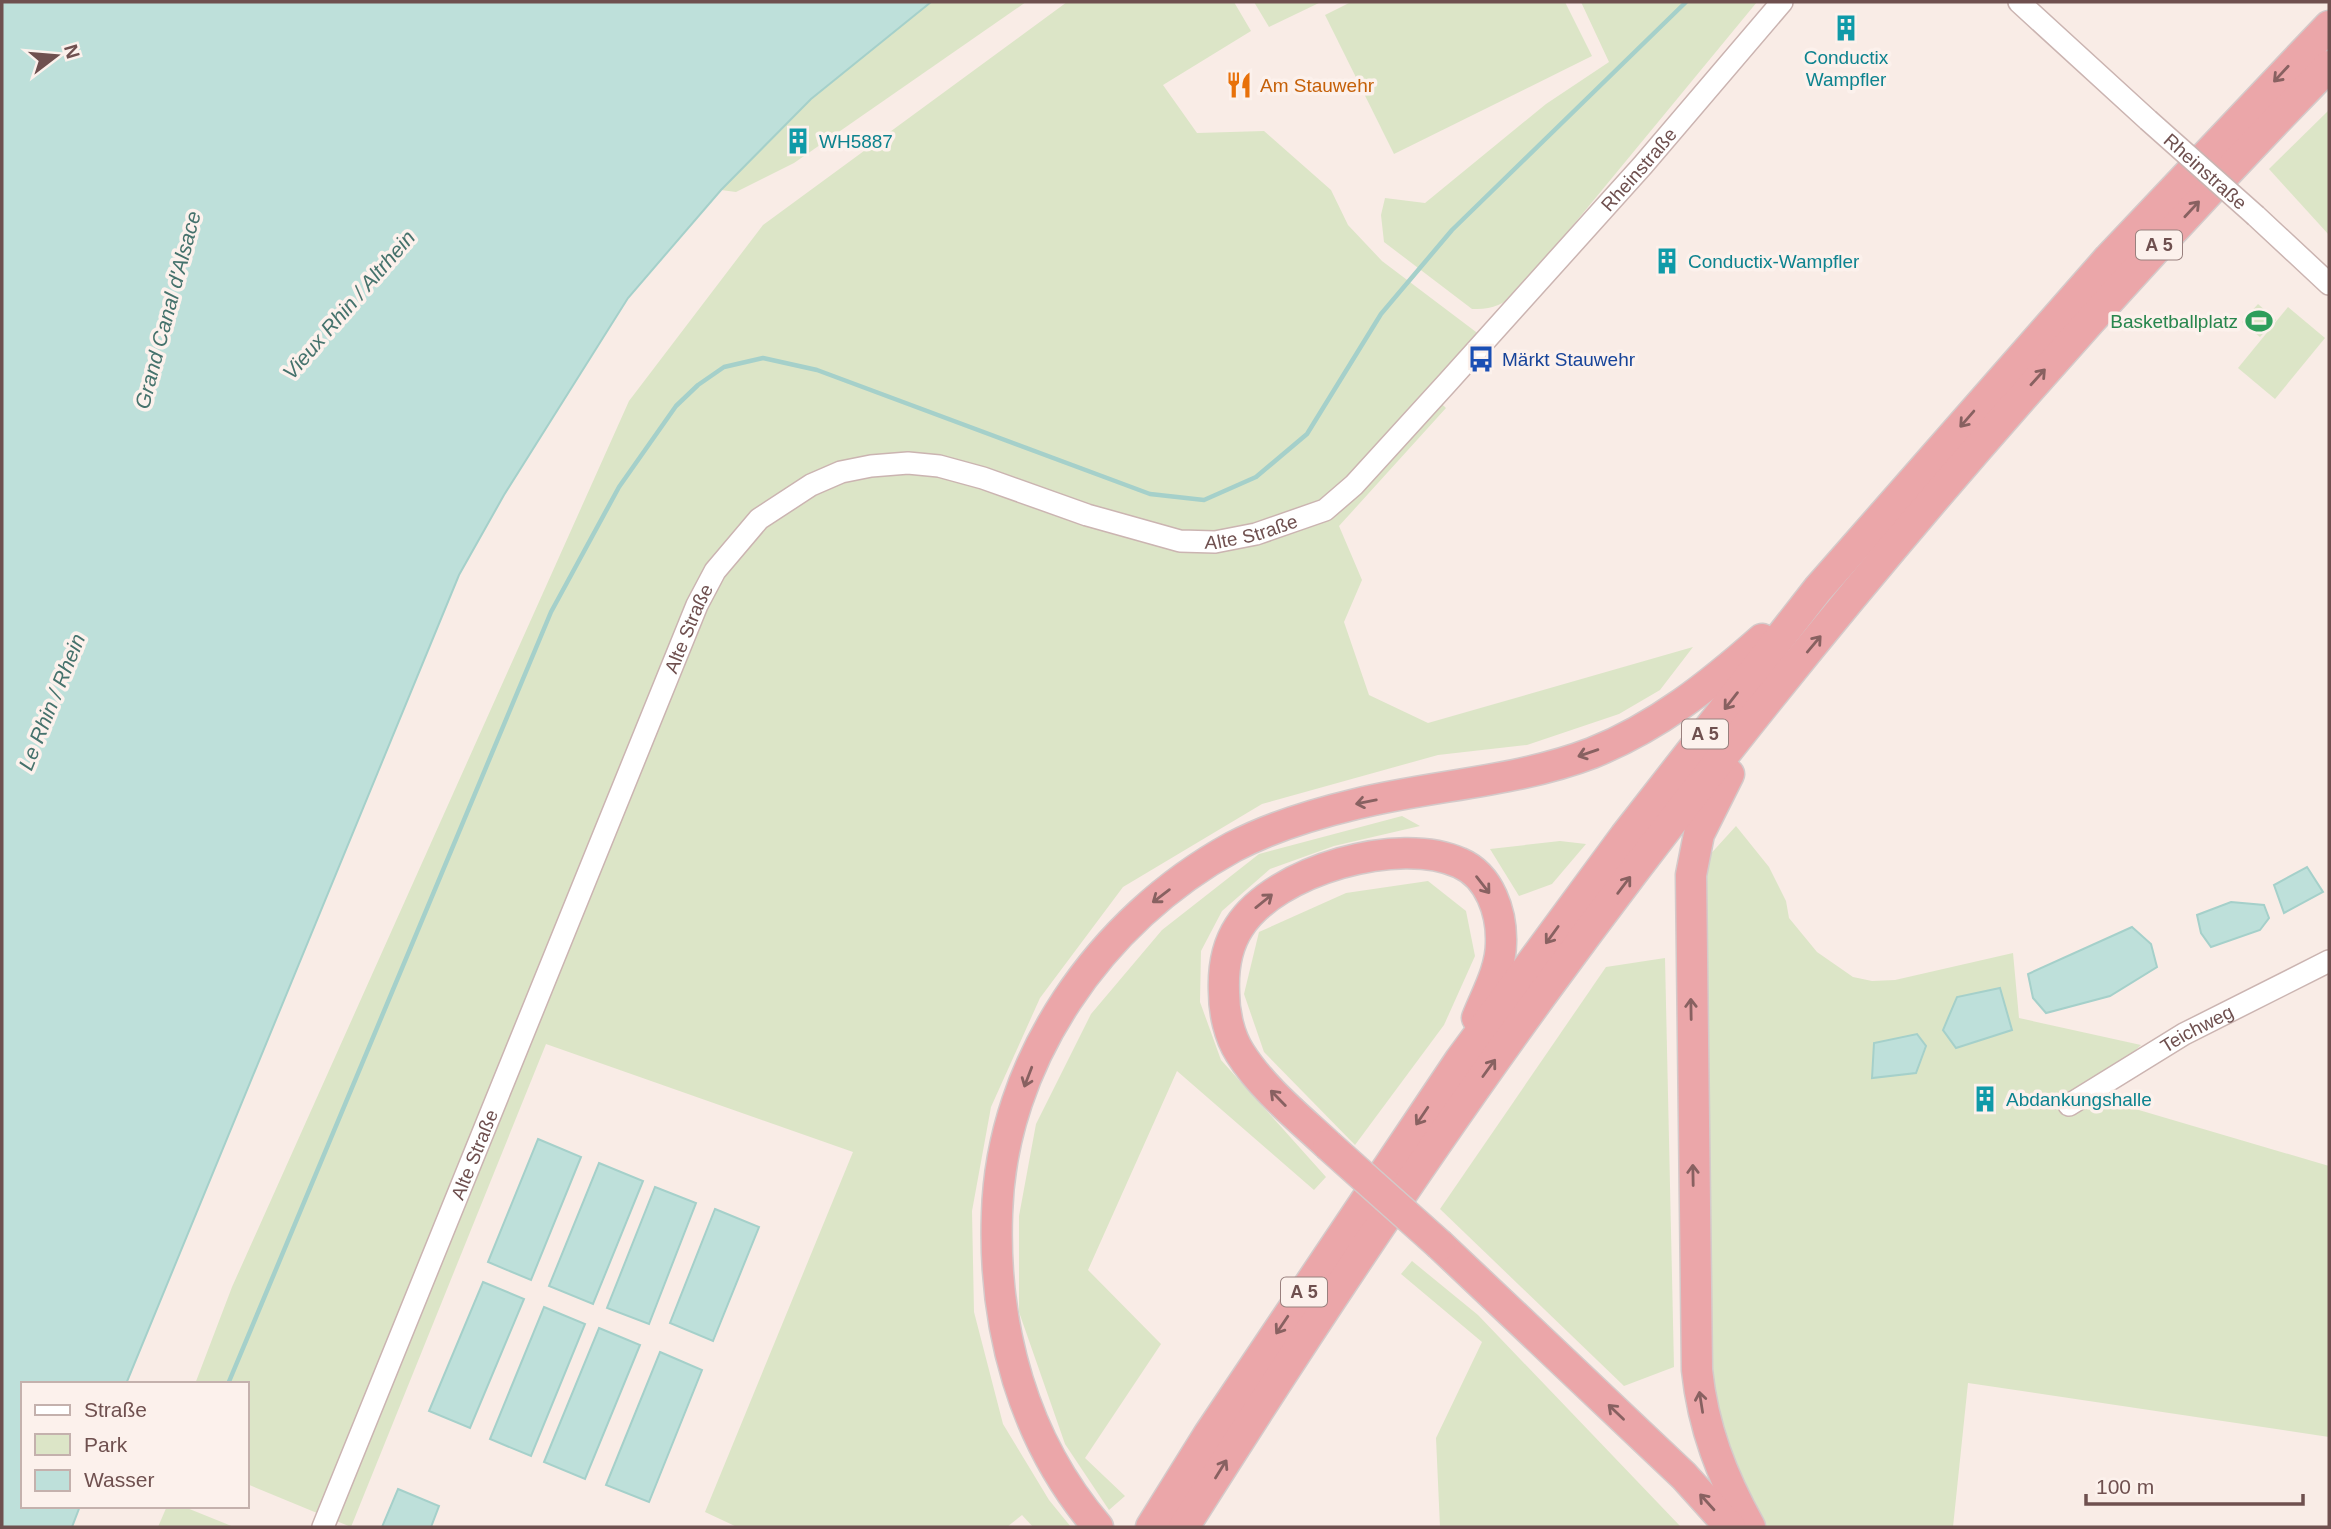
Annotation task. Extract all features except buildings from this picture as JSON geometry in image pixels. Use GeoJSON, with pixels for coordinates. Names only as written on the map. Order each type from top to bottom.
{"type":"FeatureCollection","features":[{"type":"Feature","properties":{"kind":"highway","name":"A 5"},"geometry":{"type":"LineString","coordinates":[[1151,1527],[1209,1434],[1460,1059],[1625,836],[1818,589],[2109,258],[2329,26]]}},
{"type":"Feature","properties":{"kind":"highway","name":"A 5"},"geometry":{"type":"LineString","coordinates":[[1184,1527],[1321,1314],[1458,1113],[1643,860],[1772,697],[1993,428],[2136,269],[2329,65]]}},
{"type":"Feature","properties":{"kind":"highway"},"geometry":{"type":"LineString","coordinates":[[1093,1521],[1042,1442],[1023,1398],[1008,1350],[999,1303],[996,1252],[997,1203],[1005,1149],[1018,1101],[1054,1021],[1081,980],[1143,909],[1233,848],[1290,823],[1356,803],[1487,779],[1590,754],[1650,724],[1706,688],[1818,589]]}},
{"type":"Feature","properties":{"kind":"highway"},"geometry":{"type":"LineString","coordinates":[[1749,1527],[1732,1495],[1709,1439],[1697,1370],[1689,904],[1691,875],[1699,834],[1716,794],[1772,697]]}},
{"type":"Feature","properties":{"kind":"highway"},"geometry":{"type":"LineString","coordinates":[[1460,1059],[1497,967],[1501,945],[1499,913],[1486,885],[1463,863],[1436,855],[1407,852],[1336,865],[1280,889],[1240,925],[1228,949],[1223,973],[1224,1004],[1239,1052],[1284,1103],[1440,1245],[1684,1476],[1730,1527]]}},
{"type":"Feature","properties":{"kind":"street","name":"Rheinstraße"},"geometry":{"type":"LineString","coordinates":[[1491,333],[1643,165],[1782,2]]}},
{"type":"Feature","properties":{"kind":"street","name":"Rheinstraße"},"geometry":{"type":"LineString","coordinates":[[2019,2],[2329,284]]}},
{"type":"Feature","properties":{"kind":"street","name":"Alte Straße"},"geometry":{"type":"LineString","coordinates":[[323,1527],[558,956],[697,606],[715,571],[759,519],[784,500],[841,472],[908,463],[939,466],[983,478],[1087,515],[1180,541],[1215,542],[1256,534],[1325,510],[1354,485],[1491,333]]}},
{"type":"Feature","properties":{"kind":"street","name":"Teichweg"},"geometry":{"type":"LineString","coordinates":[[2069,1105],[2184,1034],[2329,961]]}},
{"type":"Feature","properties":{"kind":"green space"},"geometry":{"type":"Polygon","coordinates":[[[931,2],[1026,2],[794,163],[736,192],[721,190],[811,99],[931,2]]]}},
{"type":"Feature","properties":{"kind":"green space"},"geometry":{"type":"Polygon","coordinates":[[[1067,2],[1234,2],[1251,31],[1163,85],[1197,133],[1264,131],[1331,190],[1348,225],[1382,261],[1480,335],[1428,391],[1446,408],[1339,526],[1362,580],[1344,622],[1369,695],[1428,723],[1693,647],[1660,690],[1619,714],[1527,745],[1438,755],[1262,804],[1123,887],[1040,998],[991,1107],[972,1211],[974,1312],[1003,1424],[1049,1500],[1071,1527],[1033,1527],[1022,1515],[1007,1527],[737,1527],[705,1512],[853,1152],[546,1044],[351,1527],[248,1484],[248,1382],[196,1382],[232,1287],[629,401],[763,225],[1067,2]]]}},
{"type":"Feature","properties":{"kind":"green space"},"geometry":{"type":"Polygon","coordinates":[[[1254,2],[1321,2],[1269,27],[1254,2]]]}},
{"type":"Feature","properties":{"kind":"green space"},"geometry":{"type":"Polygon","coordinates":[[[1351,2],[1565,2],[1592,56],[1394,154],[1325,15],[1351,2]]]}},
{"type":"Feature","properties":{"kind":"green space"},"geometry":{"type":"Polygon","coordinates":[[[1581,2],[1757,2],[1518,292],[1496,306],[1472,309],[1384,242],[1381,215],[1385,198],[1425,203],[1546,104],[1609,62],[1581,2]]]}},
{"type":"Feature","properties":{"kind":"green space"},"geometry":{"type":"Polygon","coordinates":[[[2329,110],[2329,235],[2269,169],[2329,110]]]}},
{"type":"Feature","properties":{"kind":"green space","name":"Basketballplatz"},"geometry":{"type":"Polygon","coordinates":[[[2258,304],[2276,320],[2260,337],[2242,322],[2258,304]]]}},
{"type":"Feature","properties":{"kind":"green space"},"geometry":{"type":"Polygon","coordinates":[[[2288,307],[2325,338],[2275,399],[2238,368],[2288,307]]]}},
{"type":"Feature","properties":{"kind":"green space"},"geometry":{"type":"Polygon","coordinates":[[[1402,816],[1420,826],[1334,846],[1270,869],[1222,911],[1201,951],[1200,1002],[1221,1060],[1326,1177],[1314,1190],[1177,1071],[1088,1270],[1161,1344],[1085,1458],[1125,1496],[1109,1510],[1065,1444],[1019,1312],[1019,1216],[1036,1124],[1091,1014],[1162,930],[1259,854],[1402,816]]]}},
{"type":"Feature","properties":{"kind":"green space"},"geometry":{"type":"Polygon","coordinates":[[[1736,826],[1769,867],[1786,901],[1789,918],[1817,952],[1853,977],[1872,981],[1895,980],[2013,953],[2019,1018],[2141,1045],[2088,1095],[2329,1166],[2329,1437],[1968,1383],[1953,1527],[1767,1527],[1749,1502],[1711,1406],[1706,859],[1736,826]]]}},
{"type":"Feature","properties":{"kind":"green space"},"geometry":{"type":"Polygon","coordinates":[[[1560,841],[1586,844],[1552,884],[1519,896],[1490,849],[1560,841]]]}},
{"type":"Feature","properties":{"kind":"green space"},"geometry":{"type":"Polygon","coordinates":[[[1428,881],[1466,911],[1475,956],[1444,1025],[1355,1145],[1264,1052],[1244,994],[1259,932],[1346,893],[1428,881]]]}},
{"type":"Feature","properties":{"kind":"green space"},"geometry":{"type":"Polygon","coordinates":[[[1665,958],[1674,1367],[1624,1386],[1440,1209],[1606,967],[1665,958]]]}},
{"type":"Feature","properties":{"kind":"green space"},"geometry":{"type":"Polygon","coordinates":[[[1412,1261],[1478,1315],[1681,1527],[1440,1527],[1436,1438],[1482,1342],[1401,1274],[1412,1261]]]}},
{"type":"Feature","properties":{"kind":"green space"},"geometry":{"type":"Polygon","coordinates":[[[166,1508],[187,1508],[234,1527],[158,1527],[166,1508]]]}},
{"type":"Feature","properties":{"kind":"water"},"geometry":{"type":"Polygon","coordinates":[[[2,2],[931,2],[811,99],[721,190],[628,298],[504,495],[459,575],[127,1382],[21,1382],[21,1508],[79,1508],[72,1527],[2,1527],[2,2]]]}},
{"type":"Feature","properties":{"kind":"water"},"geometry":{"type":"Polygon","coordinates":[[[2307,867],[2323,892],[2284,913],[2274,885],[2307,867]]]}},
{"type":"Feature","properties":{"kind":"water"},"geometry":{"type":"Polygon","coordinates":[[[2231,902],[2264,905],[2269,918],[2260,930],[2211,947],[2201,933],[2197,915],[2231,902]]]}},
{"type":"Feature","properties":{"kind":"water"},"geometry":{"type":"Polygon","coordinates":[[[2132,927],[2151,944],[2157,967],[2110,996],[2046,1013],[2033,998],[2028,974],[2132,927]]]}},
{"type":"Feature","properties":{"kind":"water"},"geometry":{"type":"Polygon","coordinates":[[[2000,988],[2012,1030],[1956,1048],[1943,1030],[1957,997],[2000,988]]]}},
{"type":"Feature","properties":{"kind":"water"},"geometry":{"type":"Polygon","coordinates":[[[1917,1034],[1926,1046],[1916,1073],[1872,1078],[1874,1043],[1917,1034]]]}},
{"type":"Feature","properties":{"kind":"water"},"geometry":{"type":"Polygon","coordinates":[[[538,1139],[581,1157],[531,1280],[488,1262],[538,1139]]]}},
{"type":"Feature","properties":{"kind":"water"},"geometry":{"type":"Polygon","coordinates":[[[599,1163],[643,1181],[593,1304],[549,1286],[599,1163]]]}},
{"type":"Feature","properties":{"kind":"water"},"geometry":{"type":"Polygon","coordinates":[[[655,1187],[696,1203],[649,1324],[607,1308],[655,1187]]]}},
{"type":"Feature","properties":{"kind":"water"},"geometry":{"type":"Polygon","coordinates":[[[715,1209],[759,1227],[713,1341],[670,1323],[715,1209]]]}},
{"type":"Feature","properties":{"kind":"water"},"geometry":{"type":"Polygon","coordinates":[[[483,1282],[524,1299],[470,1428],[429,1411],[483,1282]]]}},
{"type":"Feature","properties":{"kind":"water"},"geometry":{"type":"Polygon","coordinates":[[[544,1307],[585,1324],[531,1456],[490,1439],[544,1307]]]}},
{"type":"Feature","properties":{"kind":"water"},"geometry":{"type":"Polygon","coordinates":[[[599,1328],[640,1345],[585,1479],[544,1462],[599,1328]]]}},
{"type":"Feature","properties":{"kind":"water"},"geometry":{"type":"Polygon","coordinates":[[[660,1352],[702,1370],[649,1502],[606,1485],[660,1352]]]}},
{"type":"Feature","properties":{"kind":"water"},"geometry":{"type":"Polygon","coordinates":[[[398,1489],[439,1506],[431,1527],[382,1527],[398,1489]]]}},
{"type":"Feature","properties":{"kind":"waterway"},"geometry":{"type":"LineString","coordinates":[[229,1382],[551,612],[619,487],[676,406],[698,385],[724,367],[763,358],[817,370],[1150,494],[1204,500],[1256,477],[1307,434],[1381,314],[1452,230],[1686,2]]}},
{"type":"Feature","properties":{"kind":"place","name":"Conductix Wampfler"},"geometry":{"type":"Point","coordinates":[1846,28]}},
{"type":"Feature","properties":{"kind":"place","name":"Am Stauwehr"},"geometry":{"type":"Point","coordinates":[1239,85]}},
{"type":"Feature","properties":{"kind":"place","name":"WH5887"},"geometry":{"type":"Point","coordinates":[798,141]}},
{"type":"Feature","properties":{"kind":"place","name":"Conductix-Wampfler"},"geometry":{"type":"Point","coordinates":[1667,261]}},
{"type":"Feature","properties":{"kind":"place","name":"Basketballplatz"},"geometry":{"type":"Point","coordinates":[2259,321]}},
{"type":"Feature","properties":{"kind":"place","name":"Märkt Stauwehr"},"geometry":{"type":"Point","coordinates":[1481,359]}},
{"type":"Feature","properties":{"kind":"place","name":"Abdankungshalle"},"geometry":{"type":"Point","coordinates":[1985,1099]}},
{"type":"Feature","properties":{"kind":"water label","name":"Vieux Rhin / Altrhein"},"geometry":{"type":"Point","coordinates":[349,305]}},
{"type":"Feature","properties":{"kind":"water label","name":"Grand Canal d'Alsace"},"geometry":{"type":"Point","coordinates":[168,310]}},
{"type":"Feature","properties":{"kind":"water label","name":"Le Rhin / Rhein"},"geometry":{"type":"Point","coordinates":[52,702]}}]}
